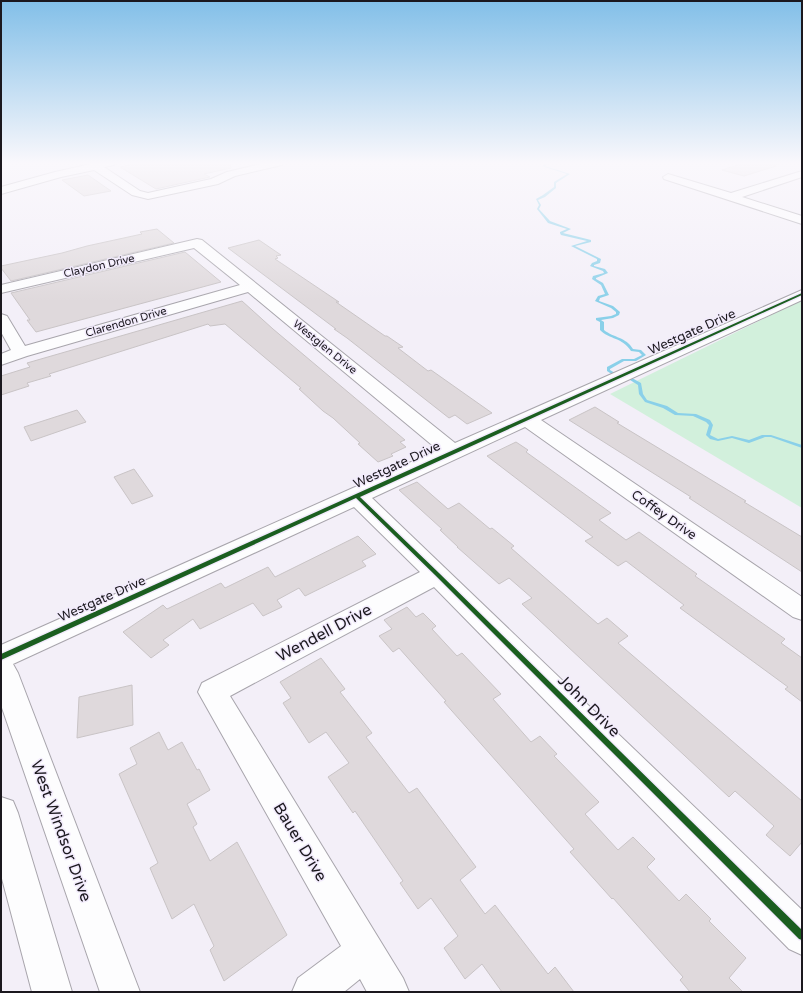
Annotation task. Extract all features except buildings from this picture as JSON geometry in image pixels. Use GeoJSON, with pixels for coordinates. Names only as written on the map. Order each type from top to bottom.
{"type":"FeatureCollection","features":[{"type":"Feature","properties":{"kind":"street"},"geometry":{"type":"LineString","coordinates":[[769,209],[802,220]]}},
{"type":"Feature","properties":{"kind":"street","name":"Westglen Drive"},"geometry":{"type":"LineString","coordinates":[[197,242],[452,451]]}},
{"type":"Feature","properties":{"kind":"street","name":"Claydon Drive"},"geometry":{"type":"LineString","coordinates":[[1,289],[197,242]]}},
{"type":"Feature","properties":{"kind":"street","name":"Clarendon Drive"},"geometry":{"type":"LineString","coordinates":[[1,360],[21,352],[252,287]]}},
{"type":"Feature","properties":{"kind":"street","name":"Westgate Drive"},"geometry":{"type":"LineString","coordinates":[[1,657],[452,451],[802,294]]}},
{"type":"Feature","properties":{"kind":"street"},"geometry":{"type":"LineString","coordinates":[[1,319],[21,352]]}},
{"type":"Feature","properties":{"kind":"street","name":"Coffey Drive"},"geometry":{"type":"LineString","coordinates":[[526,419],[802,610]]}},
{"type":"Feature","properties":{"kind":"street","name":"John Drive"},"geometry":{"type":"LineString","coordinates":[[356,496],[437,574],[802,936]]}},
{"type":"Feature","properties":{"kind":"street","name":"Wendell Drive"},"geometry":{"type":"LineString","coordinates":[[212,692],[437,574]]}},
{"type":"Feature","properties":{"kind":"street","name":"West Windsor Drive"},"geometry":{"type":"LineString","coordinates":[[1,673],[4,673],[120,992]]}},
{"type":"Feature","properties":{"kind":"street","name":"Bauer Drive"},"geometry":{"type":"LineString","coordinates":[[212,692],[389,992]]}},
{"type":"Feature","properties":{"kind":"street"},"geometry":{"type":"LineString","coordinates":[[1,813],[52,992]]}},
{"type":"Feature","properties":{"kind":"street"},"geometry":{"type":"LineString","coordinates":[[312,992],[365,951]]}},
{"type":"Feature","properties":{"kind":"green space"},"geometry":{"type":"Polygon","coordinates":[[[802,300],[802,508],[610,394],[802,300]]]}},
{"type":"Feature","properties":{"kind":"waterway"},"geometry":{"type":"LineString","coordinates":[[538,209],[549,222],[570,229],[561,233],[562,234],[590,241],[572,246],[599,259],[599,262],[593,264],[592,266],[604,270],[606,273],[594,277],[594,279],[602,284],[607,295],[599,297],[597,301],[612,307],[618,312],[618,314],[612,317],[597,319],[602,322],[602,330],[626,342],[632,350],[640,351],[644,355],[635,360],[623,360],[608,368],[608,370],[614,374]]}},
{"type":"Feature","properties":{"kind":"waterway"},"geometry":{"type":"LineString","coordinates":[[631,379],[640,384],[641,394],[646,401],[665,407],[677,414],[694,415],[708,421],[711,425],[708,435],[712,438],[718,440],[732,437],[749,442],[764,436],[771,436],[802,447]]}},
{"type":"Feature","properties":{"kind":"cycle path"},"geometry":{"type":"LineString","coordinates":[[1,657],[802,294]]}},
{"type":"Feature","properties":{"kind":"cycle path"},"geometry":{"type":"LineString","coordinates":[[356,496],[437,574],[802,936]]}}]}
